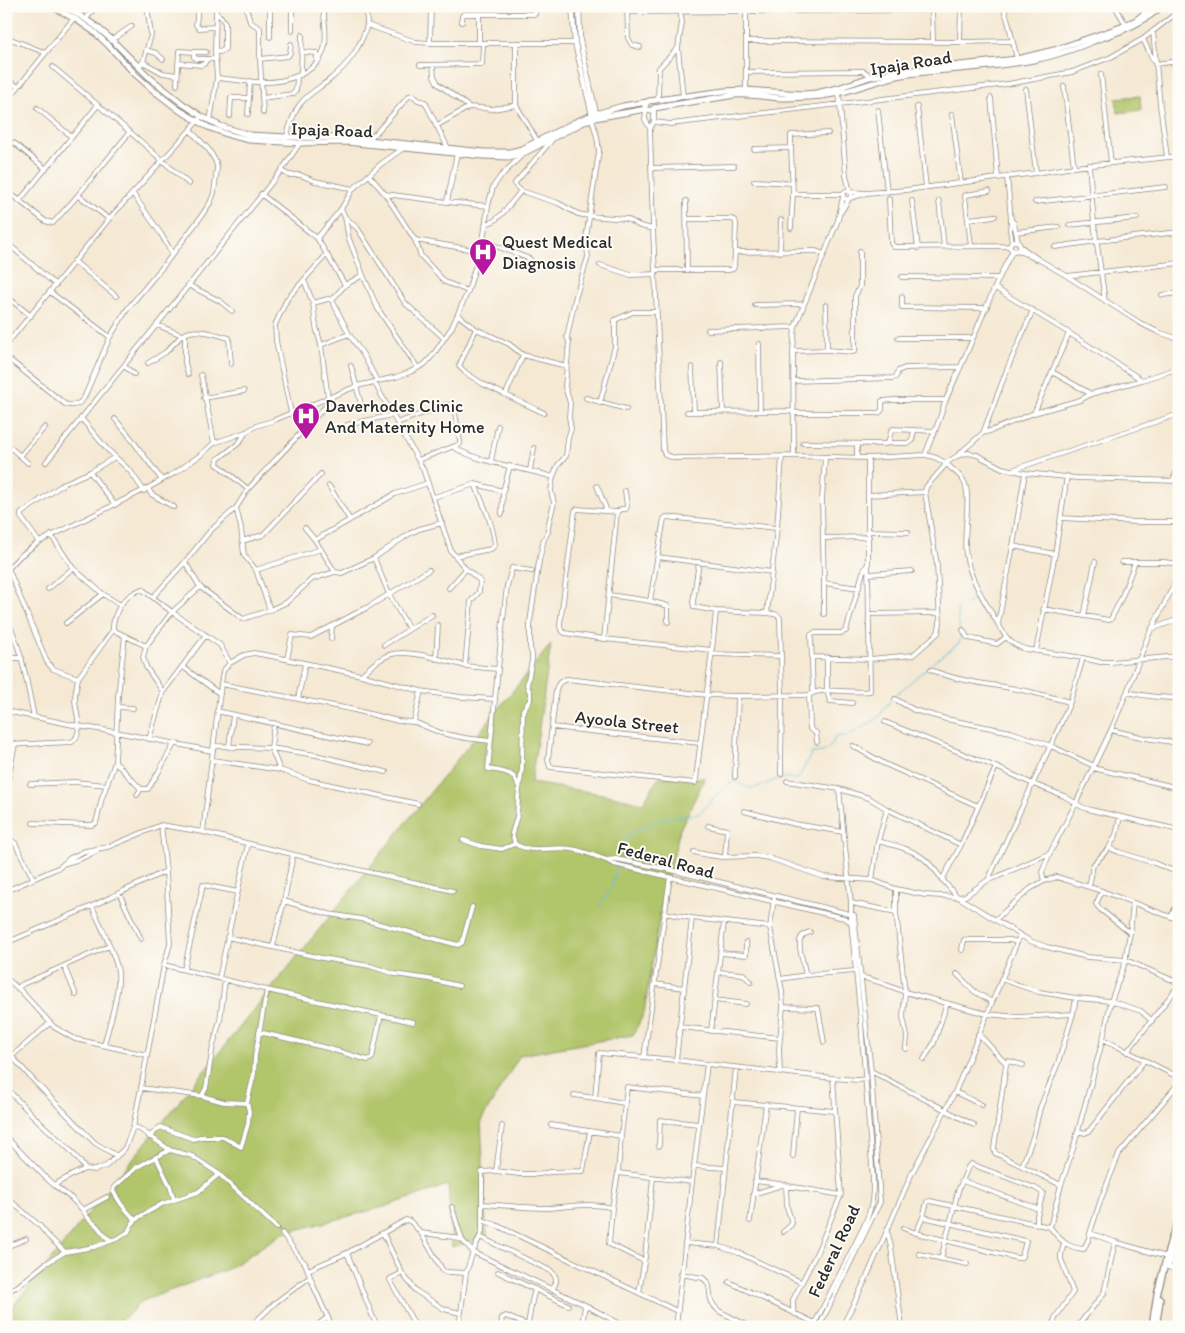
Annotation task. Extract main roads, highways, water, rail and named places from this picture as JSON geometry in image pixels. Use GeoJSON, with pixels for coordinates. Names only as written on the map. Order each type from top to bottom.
{"type":"FeatureCollection","features":[{"type":"Feature","properties":{"kind":"main road","name":"Ipaja Road"},"geometry":{"type":"LineString","coordinates":[[51,6],[74,18],[101,38],[136,75],[179,110],[231,130],[300,143],[346,142],[484,152],[510,152],[522,149],[568,125],[623,106],[705,93],[746,90],[789,94],[816,93],[894,72],[1017,59],[1054,52],[1126,24],[1145,14],[1154,6]]}},
{"type":"Feature","properties":{"kind":"main road","name":"Ipaja Road"},"geometry":{"type":"LineString","coordinates":[[63,6],[86,19],[112,40],[154,82],[199,119],[218,131],[258,142],[285,140],[367,140],[449,150],[458,153],[509,157],[524,153],[594,116],[646,109]]}},
{"type":"Feature","properties":{"kind":"main road","name":"Ipaja Road"},"geometry":{"type":"LineString","coordinates":[[654,108],[749,94],[781,98],[823,96],[848,91],[877,80],[903,75],[1022,62],[1127,29],[1138,24],[1162,6]]}},
{"type":"Feature","properties":{"kind":"main road"},"geometry":{"type":"LineString","coordinates":[[652,101],[654,108],[651,111],[646,109],[645,104],[652,101]]}},
{"type":"Feature","properties":{"kind":"main road"},"geometry":{"type":"LineString","coordinates":[[1152,1327],[1171,1240],[1179,1220]]}},
{"type":"Feature","properties":{"kind":"main road"},"geometry":{"type":"LineString","coordinates":[[1156,1327],[1161,1295],[1179,1232]]}},
{"type":"Feature","properties":{"kind":"waterway"},"geometry":{"type":"LineString","coordinates":[[619,863],[626,838],[633,832],[663,818],[699,814],[716,795],[733,781],[751,788],[759,787],[782,778],[798,779],[812,753],[825,751],[830,747],[836,736],[847,736],[877,719],[892,698],[959,643],[961,636],[957,609],[973,600],[976,595]]}},
{"type":"Feature","properties":{"kind":"waterway"},"geometry":{"type":"LineString","coordinates":[[599,907],[611,889],[617,867]]}},
{"type":"Feature","properties":{"kind":"place","name":"Quest Medical Diagnosis"},"geometry":{"type":"Point","coordinates":[483,276]}},
{"type":"Feature","properties":{"kind":"place","name":"Daverhodes Clinic And Maternity Home"},"geometry":{"type":"Point","coordinates":[306,440]}}]}
